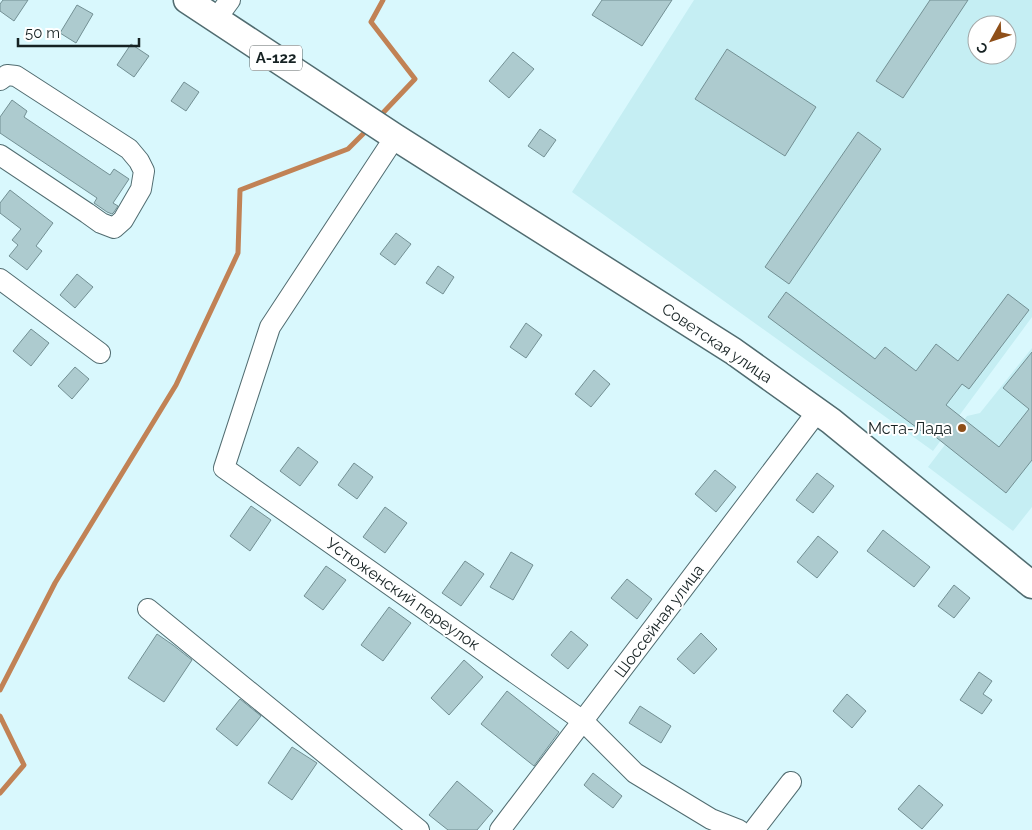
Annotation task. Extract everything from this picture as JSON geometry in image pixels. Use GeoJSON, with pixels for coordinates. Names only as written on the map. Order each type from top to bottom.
{"type":"FeatureCollection","features":[{"type":"Feature","properties":{"kind":"main road","name":"Советская улица"},"geometry":{"type":"LineString","coordinates":[[187,0],[223,10],[381,127],[733,351],[832,422],[1032,585]]}},
{"type":"Feature","properties":{"kind":"street"},"geometry":{"type":"LineString","coordinates":[[0,80],[7,75],[16,76],[129,150],[139,161],[144,171],[141,188],[123,220],[114,228],[101,223],[0,155]]}},
{"type":"Feature","properties":{"kind":"street","name":"Устюженский переулок"},"geometry":{"type":"LineString","coordinates":[[381,127],[270,327],[224,468],[583,721],[635,773],[711,820],[739,830]]}},
{"type":"Feature","properties":{"kind":"street"},"geometry":{"type":"LineString","coordinates":[[0,279],[100,353]]}},
{"type":"Feature","properties":{"kind":"street","name":"Шоссейная улица"},"geometry":{"type":"LineString","coordinates":[[500,830],[817,412]]}},
{"type":"Feature","properties":{"kind":"street"},"geometry":{"type":"LineString","coordinates":[[148,609],[418,830]]}},
{"type":"Feature","properties":{"kind":"street"},"geometry":{"type":"LineString","coordinates":[[754,830],[791,782]]}},
{"type":"Feature","properties":{"kind":"shaded area"},"geometry":{"type":"Polygon","coordinates":[[[694,0],[1032,0],[1032,317],[933,451],[572,192],[694,0]]]}},
{"type":"Feature","properties":{"kind":"shaded area"},"geometry":{"type":"Polygon","coordinates":[[[1032,348],[1032,507],[1013,531],[928,467],[967,416],[980,413],[1032,348]]]}},
{"type":"Feature","properties":{"kind":"building"},"geometry":{"type":"Polygon","coordinates":[[[3,0],[28,0],[14,21],[0,11],[0,4],[3,0]]]}},
{"type":"Feature","properties":{"kind":"building"},"geometry":{"type":"Polygon","coordinates":[[[602,0],[672,0],[642,46],[592,15],[602,0]]]}},
{"type":"Feature","properties":{"kind":"building"},"geometry":{"type":"Polygon","coordinates":[[[930,0],[968,0],[903,98],[876,81],[930,0]]]}},
{"type":"Feature","properties":{"kind":"building"},"geometry":{"type":"Polygon","coordinates":[[[77,5],[93,14],[76,43],[60,33],[77,5]]]}},
{"type":"Feature","properties":{"kind":"building"},"geometry":{"type":"Polygon","coordinates":[[[131,44],[149,56],[134,77],[117,65],[131,44]]]}},
{"type":"Feature","properties":{"kind":"building"},"geometry":{"type":"Polygon","coordinates":[[[727,49],[816,107],[785,156],[695,99],[727,49]]]}},
{"type":"Feature","properties":{"kind":"building"},"geometry":{"type":"Polygon","coordinates":[[[513,52],[534,69],[509,98],[489,81],[513,52]]]}},
{"type":"Feature","properties":{"kind":"building"},"geometry":{"type":"Polygon","coordinates":[[[184,82],[199,92],[186,111],[171,101],[184,82]]]}},
{"type":"Feature","properties":{"kind":"building"},"geometry":{"type":"Polygon","coordinates":[[[12,100],[27,111],[24,117],[110,175],[114,169],[129,179],[113,203],[118,206],[112,214],[94,203],[97,198],[0,133],[0,117],[12,100]]]}},
{"type":"Feature","properties":{"kind":"building"},"geometry":{"type":"Polygon","coordinates":[[[540,129],[556,140],[544,157],[528,146],[540,129]]]}},
{"type":"Feature","properties":{"kind":"building"},"geometry":{"type":"Polygon","coordinates":[[[858,132],[881,149],[789,284],[765,267],[858,132]]]}},
{"type":"Feature","properties":{"kind":"building"},"geometry":{"type":"Polygon","coordinates":[[[10,190],[53,223],[36,246],[42,251],[27,270],[9,256],[18,245],[12,240],[21,229],[0,213],[0,203],[10,190]]]}},
{"type":"Feature","properties":{"kind":"building"},"geometry":{"type":"Polygon","coordinates":[[[396,233],[411,244],[395,265],[380,254],[396,233]]]}},
{"type":"Feature","properties":{"kind":"building"},"geometry":{"type":"Polygon","coordinates":[[[438,266],[454,277],[443,294],[426,283],[438,266]]]}},
{"type":"Feature","properties":{"kind":"building"},"geometry":{"type":"Polygon","coordinates":[[[77,274],[93,287],[75,308],[60,295],[77,274]]]}},
{"type":"Feature","properties":{"kind":"building"},"geometry":{"type":"Polygon","coordinates":[[[786,292],[875,359],[885,347],[916,371],[936,344],[958,361],[1008,294],[1029,310],[969,389],[962,384],[946,405],[999,447],[1029,409],[1003,388],[1032,352],[1032,460],[1006,493],[927,430],[924,433],[768,317],[786,292]]]}},
{"type":"Feature","properties":{"kind":"building"},"geometry":{"type":"Polygon","coordinates":[[[526,323],[542,335],[526,358],[510,347],[526,323]]]}},
{"type":"Feature","properties":{"kind":"building"},"geometry":{"type":"Polygon","coordinates":[[[31,329],[49,343],[31,366],[13,351],[31,329]]]}},
{"type":"Feature","properties":{"kind":"building"},"geometry":{"type":"Polygon","coordinates":[[[75,367],[89,379],[72,399],[58,386],[75,367]]]}},
{"type":"Feature","properties":{"kind":"building"},"geometry":{"type":"Polygon","coordinates":[[[594,370],[610,384],[591,407],[575,394],[594,370]]]}},
{"type":"Feature","properties":{"kind":"building"},"geometry":{"type":"Polygon","coordinates":[[[298,447],[318,462],[300,486],[280,471],[298,447]]]}},
{"type":"Feature","properties":{"kind":"building"},"geometry":{"type":"Polygon","coordinates":[[[354,463],[373,477],[357,499],[338,485],[354,463]]]}},
{"type":"Feature","properties":{"kind":"building"},"geometry":{"type":"Polygon","coordinates":[[[715,470],[736,487],[716,512],[695,494],[715,470]]]}},
{"type":"Feature","properties":{"kind":"building"},"geometry":{"type":"Polygon","coordinates":[[[817,473],[834,486],[813,513],[796,500],[817,473]]]}},
{"type":"Feature","properties":{"kind":"building"},"geometry":{"type":"Polygon","coordinates":[[[251,506],[271,520],[250,551],[230,536],[251,506]]]}},
{"type":"Feature","properties":{"kind":"building"},"geometry":{"type":"Polygon","coordinates":[[[385,507],[407,523],[385,553],[363,537],[385,507]]]}},
{"type":"Feature","properties":{"kind":"building"},"geometry":{"type":"Polygon","coordinates":[[[883,530],[930,567],[914,587],[867,551],[883,530]]]}},
{"type":"Feature","properties":{"kind":"building"},"geometry":{"type":"Polygon","coordinates":[[[818,536],[838,552],[817,578],[797,562],[818,536]]]}},
{"type":"Feature","properties":{"kind":"building"},"geometry":{"type":"Polygon","coordinates":[[[511,552],[533,565],[513,600],[490,587],[511,552]]]}},
{"type":"Feature","properties":{"kind":"building"},"geometry":{"type":"Polygon","coordinates":[[[465,561],[484,574],[461,606],[442,593],[465,561]]]}},
{"type":"Feature","properties":{"kind":"building"},"geometry":{"type":"Polygon","coordinates":[[[326,566],[346,580],[323,610],[304,596],[326,566]]]}},
{"type":"Feature","properties":{"kind":"building"},"geometry":{"type":"Polygon","coordinates":[[[627,579],[652,599],[637,619],[611,598],[627,579]]]}},
{"type":"Feature","properties":{"kind":"building"},"geometry":{"type":"Polygon","coordinates":[[[954,585],[970,598],[954,618],[938,606],[954,585]]]}},
{"type":"Feature","properties":{"kind":"building"},"geometry":{"type":"Polygon","coordinates":[[[389,607],[411,623],[383,661],[361,645],[389,607]]]}},
{"type":"Feature","properties":{"kind":"building"},"geometry":{"type":"Polygon","coordinates":[[[571,631],[588,645],[568,669],[551,655],[571,631]]]}},
{"type":"Feature","properties":{"kind":"building"},"geometry":{"type":"Polygon","coordinates":[[[701,633],[717,649],[694,674],[677,659],[701,633]]]}},
{"type":"Feature","properties":{"kind":"building"},"geometry":{"type":"Polygon","coordinates":[[[157,634],[192,660],[164,702],[128,678],[157,634]]]}},
{"type":"Feature","properties":{"kind":"building"},"geometry":{"type":"Polygon","coordinates":[[[464,660],[483,677],[449,715],[431,698],[464,660]]]}},
{"type":"Feature","properties":{"kind":"building"},"geometry":{"type":"Polygon","coordinates":[[[979,672],[992,681],[983,694],[992,700],[982,714],[960,700],[979,672]]]}},
{"type":"Feature","properties":{"kind":"building"},"geometry":{"type":"Polygon","coordinates":[[[507,691],[559,732],[534,766],[481,724],[507,691]]]}},
{"type":"Feature","properties":{"kind":"building"},"geometry":{"type":"Polygon","coordinates":[[[847,694],[866,711],[852,728],[833,711],[847,694]]]}},
{"type":"Feature","properties":{"kind":"building"},"geometry":{"type":"Polygon","coordinates":[[[240,699],[261,716],[237,746],[216,729],[240,699]]]}},
{"type":"Feature","properties":{"kind":"building"},"geometry":{"type":"Polygon","coordinates":[[[640,706],[671,726],[661,743],[629,723],[640,706]]]}},
{"type":"Feature","properties":{"kind":"building"},"geometry":{"type":"Polygon","coordinates":[[[292,747],[317,763],[292,800],[268,783],[292,747]]]}},
{"type":"Feature","properties":{"kind":"building"},"geometry":{"type":"Polygon","coordinates":[[[593,773],[622,796],[613,808],[584,785],[593,773]]]}},
{"type":"Feature","properties":{"kind":"building"},"geometry":{"type":"Polygon","coordinates":[[[457,781],[493,811],[477,830],[448,830],[429,815],[457,781]]]}},
{"type":"Feature","properties":{"kind":"building"},"geometry":{"type":"Polygon","coordinates":[[[919,785],[943,805],[922,829],[898,809],[919,785]]]}},
{"type":"Feature","properties":{"kind":"waterway"},"geometry":{"type":"LineString","coordinates":[[379,117],[415,79],[371,22],[383,0]]}},
{"type":"Feature","properties":{"kind":"waterway"},"geometry":{"type":"LineString","coordinates":[[0,690],[55,583],[176,385],[238,253],[240,190],[348,149],[368,129]]}},
{"type":"Feature","properties":{"kind":"waterway"},"geometry":{"type":"LineString","coordinates":[[0,716],[24,765],[0,793]]}},
{"type":"Feature","properties":{"kind":"place","name":"Мста-Лада"},"geometry":{"type":"Point","coordinates":[962,428]}}]}
